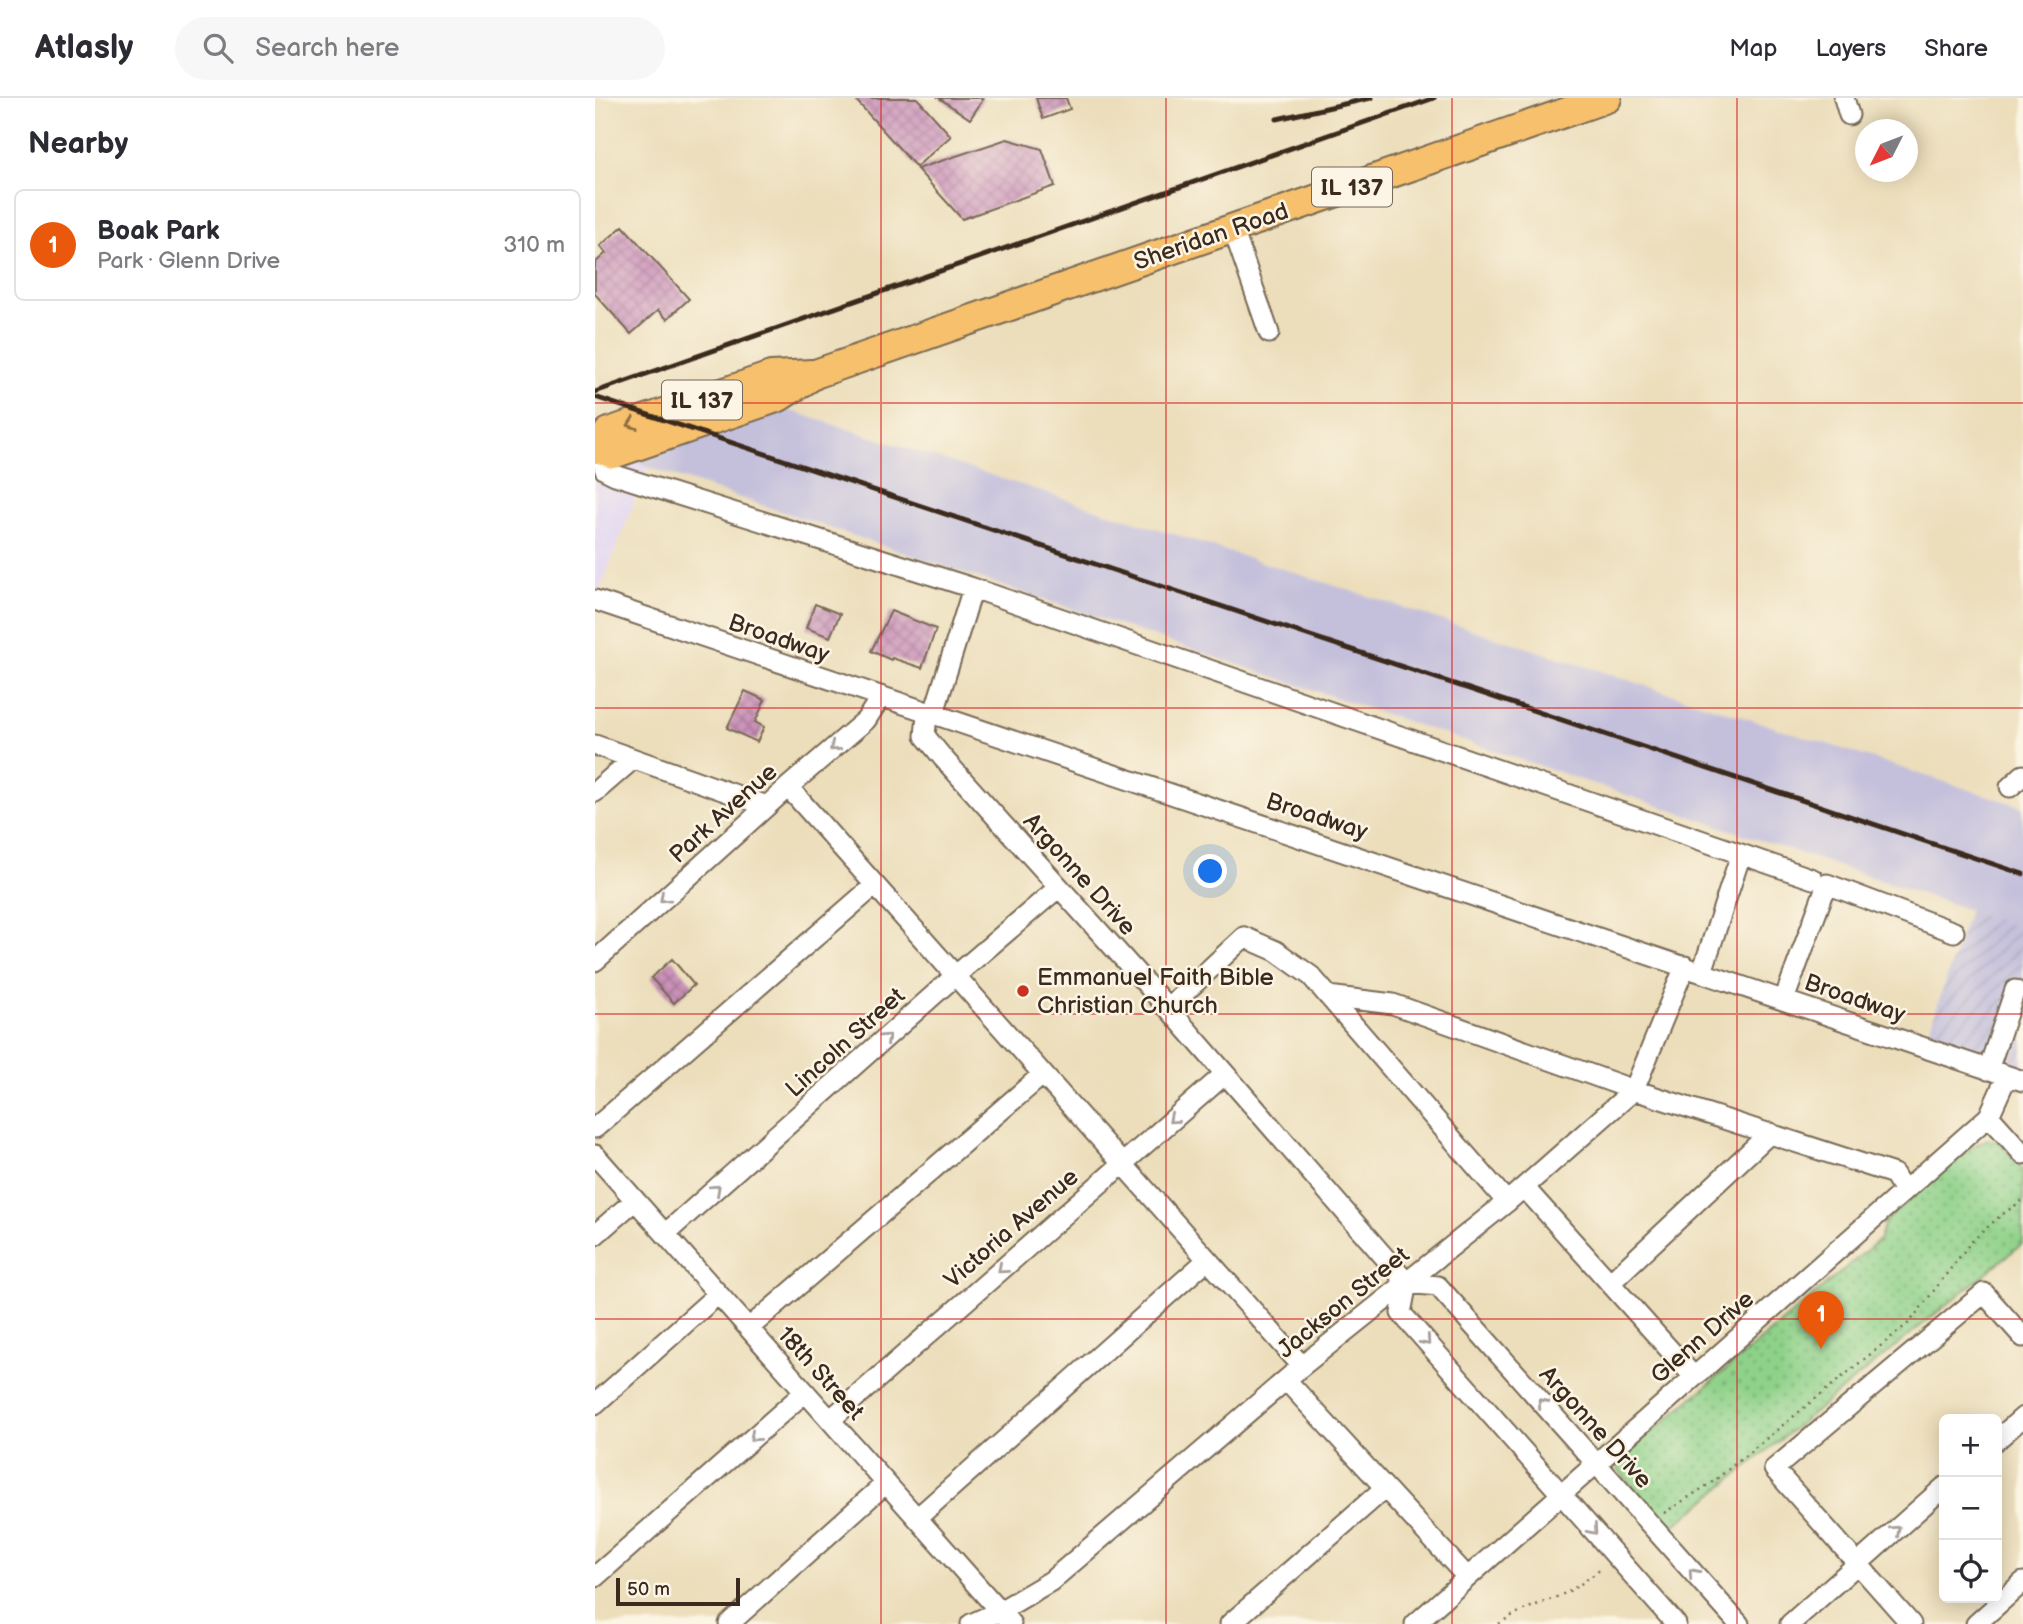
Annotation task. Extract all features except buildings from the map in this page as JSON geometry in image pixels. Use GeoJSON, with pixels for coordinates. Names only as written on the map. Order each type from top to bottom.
{"type":"FeatureCollection","features":[{"type":"Feature","properties":{"kind":"highway","name":"Sheridan Road"},"geometry":{"type":"LineString","coordinates":[[596,449],[613,454],[779,397],[815,374],[1607,98]]}},
{"type":"Feature","properties":{"kind":"street"},"geometry":{"type":"LineString","coordinates":[[1233,229],[1269,333]]}},
{"type":"Feature","properties":{"kind":"street"},"geometry":{"type":"LineString","coordinates":[[596,449],[605,470],[615,475],[973,588],[1813,879]]}},
{"type":"Feature","properties":{"kind":"street"},"geometry":{"type":"LineString","coordinates":[[930,715],[973,588]]}},
{"type":"Feature","properties":{"kind":"street","name":"Broadway"},"geometry":{"type":"LineString","coordinates":[[595,600],[2015,1079]]}},
{"type":"Feature","properties":{"kind":"street","name":"Park Avenue"},"geometry":{"type":"LineString","coordinates":[[595,961],[866,720],[880,698]]}},
{"type":"Feature","properties":{"kind":"street","name":"Argonne Drive"},"geometry":{"type":"LineString","coordinates":[[930,715],[925,736],[1168,1008],[1407,1283],[1438,1286],[1739,1624]]}},
{"type":"Feature","properties":{"kind":"street"},"geometry":{"type":"LineString","coordinates":[[595,746],[767,806]]}},
{"type":"Feature","properties":{"kind":"street"},"geometry":{"type":"LineString","coordinates":[[595,792],[633,759]]}},
{"type":"Feature","properties":{"kind":"street"},"geometry":{"type":"LineString","coordinates":[[788,787],[1302,1366]]}},
{"type":"Feature","properties":{"kind":"street","name":"Jackson Street"},"geometry":{"type":"LineString","coordinates":[[971,1624],[1005,1618],[1051,1581],[1302,1366],[1507,1202],[1634,1090],[1694,969],[1741,853]]}},
{"type":"Feature","properties":{"kind":"street"},"geometry":{"type":"LineString","coordinates":[[1784,1000],[1827,884],[1954,932]]}},
{"type":"Feature","properties":{"kind":"street"},"geometry":{"type":"LineString","coordinates":[[595,1128],[875,885]]}},
{"type":"Feature","properties":{"kind":"street","name":"Lincoln Street"},"geometry":{"type":"LineString","coordinates":[[665,1234],[1059,887]]}},
{"type":"Feature","properties":{"kind":"street"},"geometry":{"type":"LineString","coordinates":[[1168,1008],[1244,937],[1276,951],[1311,976],[1507,1202]]}},
{"type":"Feature","properties":{"kind":"street"},"geometry":{"type":"LineString","coordinates":[[1988,1070],[2015,990]]}},
{"type":"Feature","properties":{"kind":"street"},"geometry":{"type":"LineString","coordinates":[[1328,996],[1393,1004],[1634,1090],[1894,1174],[1905,1191]]}},
{"type":"Feature","properties":{"kind":"street","name":"Victoria Avenue"},"geometry":{"type":"LineString","coordinates":[[830,1420],[1225,1074]]}},
{"type":"Feature","properties":{"kind":"street"},"geometry":{"type":"LineString","coordinates":[[748,1328],[1042,1075]]}},
{"type":"Feature","properties":{"kind":"street","name":"Glenn Drive"},"geometry":{"type":"LineString","coordinates":[[1415,1624],[1989,1116],[2015,1079]]}},
{"type":"Feature","properties":{"kind":"street"},"geometry":{"type":"LineString","coordinates":[[1989,1116],[2023,1154]]}},
{"type":"Feature","properties":{"kind":"street"},"geometry":{"type":"LineString","coordinates":[[1610,1283],[1770,1133]]}},
{"type":"Feature","properties":{"kind":"street","name":"18th Street"},"geometry":{"type":"LineString","coordinates":[[595,1155],[1005,1618]]}},
{"type":"Feature","properties":{"kind":"street"},"geometry":{"type":"LineString","coordinates":[[1524,1187],[1694,1377]]}},
{"type":"Feature","properties":{"kind":"street"},"geometry":{"type":"LineString","coordinates":[[595,1235],[635,1200]]}},
{"type":"Feature","properties":{"kind":"street"},"geometry":{"type":"LineString","coordinates":[[917,1518],[1207,1260]]}},
{"type":"Feature","properties":{"kind":"street"},"geometry":{"type":"LineString","coordinates":[[1407,1283],[1401,1312],[1676,1624]]}},
{"type":"Feature","properties":{"kind":"street"},"geometry":{"type":"LineString","coordinates":[[1911,1624],[1774,1469],[1984,1293],[2023,1337]]}},
{"type":"Feature","properties":{"kind":"street"},"geometry":{"type":"LineString","coordinates":[[595,1404],[718,1294]]}},
{"type":"Feature","properties":{"kind":"street"},"geometry":{"type":"LineString","coordinates":[[1286,1380],[1467,1577]]}},
{"type":"Feature","properties":{"kind":"street"},"geometry":{"type":"LineString","coordinates":[[595,1577],[805,1392]]}},
{"type":"Feature","properties":{"kind":"street"},"geometry":{"type":"LineString","coordinates":[[2002,1436],[2023,1417]]}},
{"type":"Feature","properties":{"kind":"street"},"geometry":{"type":"LineString","coordinates":[[729,1624],[886,1483]]}},
{"type":"Feature","properties":{"kind":"street"},"geometry":{"type":"LineString","coordinates":[[1230,1624],[1385,1488]]}},
{"type":"Feature","properties":{"kind":"street"},"geometry":{"type":"LineString","coordinates":[[1790,1624],[1939,1491]]}},
{"type":"Feature","properties":{"kind":"street"},"geometry":{"type":"LineString","coordinates":[[1976,1624],[2023,1582]]}},
{"type":"Feature","properties":{"kind":"path"},"geometry":{"type":"LineString","coordinates":[[1661,1516],[1714,1481],[1910,1322],[1971,1242],[2023,1200]]}},
{"type":"Feature","properties":{"kind":"path"},"geometry":{"type":"LineString","coordinates":[[1499,1624],[1513,1614],[1583,1584],[1605,1566]]}},
{"type":"Feature","properties":{"kind":"shaded area"},"geometry":{"type":"Polygon","coordinates":[[[779,407],[2023,807],[2023,928],[648,467],[623,454],[779,407]]]}},
{"type":"Feature","properties":{"kind":"shaded area"},"geometry":{"type":"Polygon","coordinates":[[[623,454],[648,467],[595,601],[595,463],[623,454]]]}},
{"type":"Feature","properties":{"kind":"shaded area"},"geometry":{"type":"Polygon","coordinates":[[[1969,910],[2023,928],[2023,1066],[1928,1034],[1969,910]]]}},
{"type":"Feature","properties":{"kind":"green space"},"geometry":{"type":"Polygon","coordinates":[[[1988,1139],[2000,1143],[2023,1170],[2023,1243],[1670,1529],[1618,1470],[1619,1460],[1880,1239],[1885,1221],[1973,1146],[1988,1139]]]}},
{"type":"Feature","properties":{"kind":"railway"},"geometry":{"type":"LineString","coordinates":[[1277,119],[1371,98]]}},
{"type":"Feature","properties":{"kind":"railway"},"geometry":{"type":"LineString","coordinates":[[595,392],[1434,98]]}},
{"type":"Feature","properties":{"kind":"railway"},"geometry":{"type":"LineString","coordinates":[[595,397],[2023,874]]}},
{"type":"Feature","properties":{"kind":"place","name":"Emmanuel Faith Bible Christian Church"},"geometry":{"type":"Point","coordinates":[1023,991]}},
{"type":"Feature","properties":{"kind":"place","name":"Boak Park"},"geometry":{"type":"Point","coordinates":[1821,1349]}}]}
